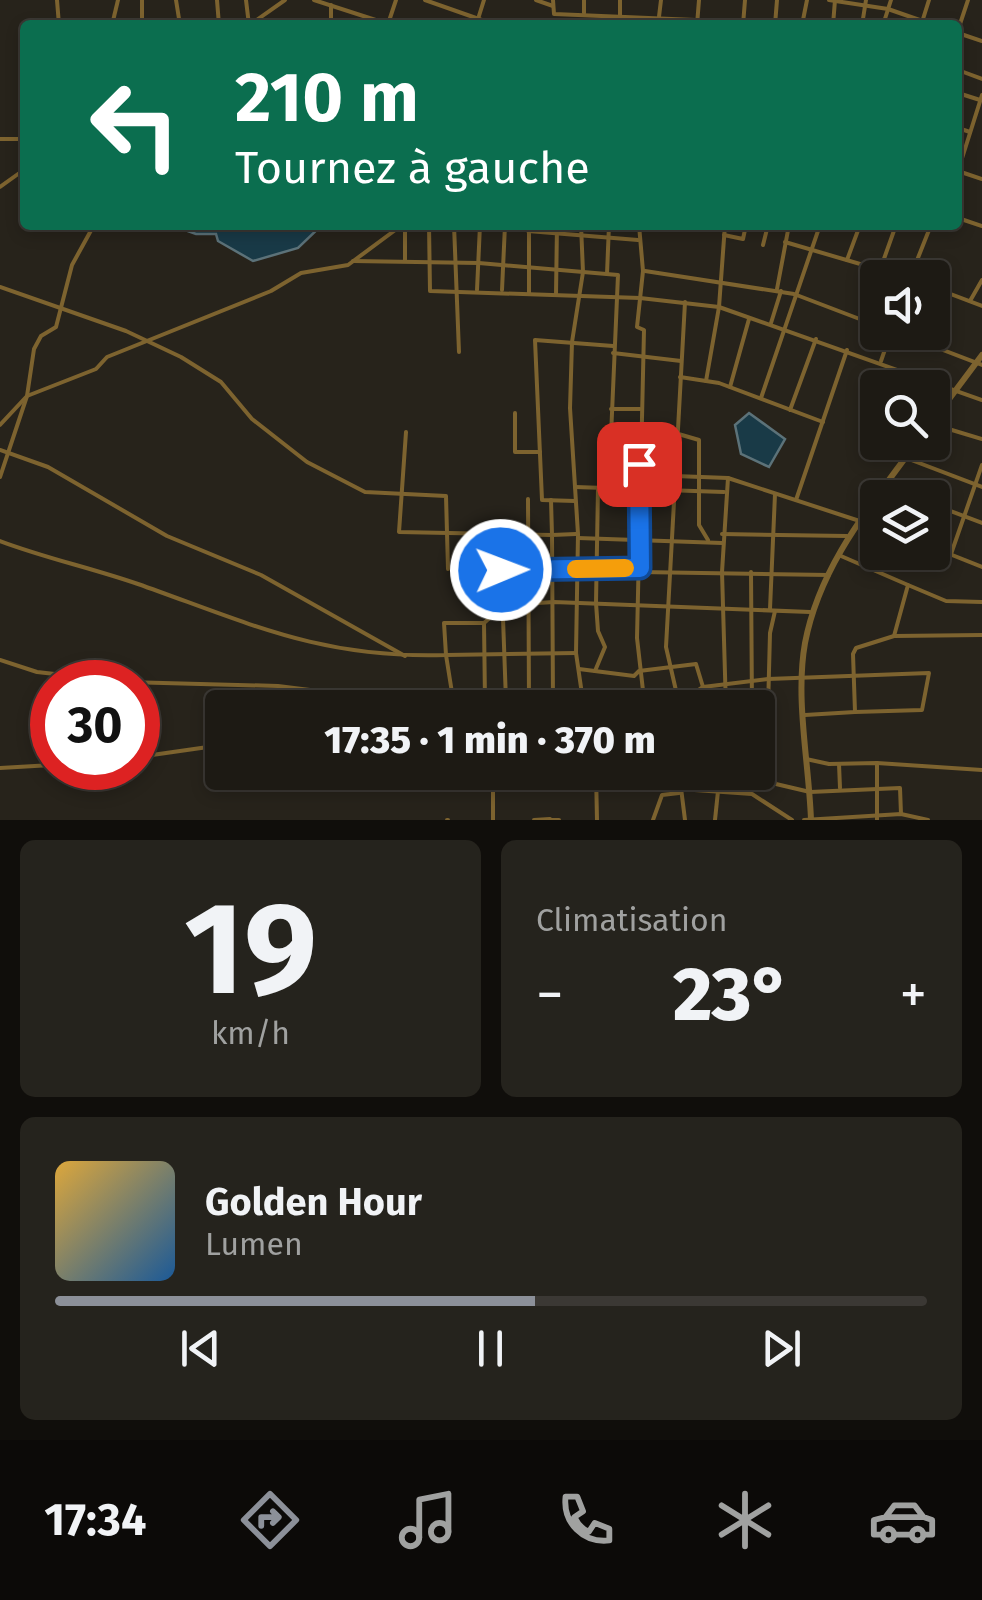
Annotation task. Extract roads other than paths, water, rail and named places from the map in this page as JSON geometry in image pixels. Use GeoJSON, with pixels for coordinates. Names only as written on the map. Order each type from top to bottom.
{"type":"FeatureCollection","features":[{"type":"Feature","properties":{"kind":"street"},"geometry":{"type":"LineString","coordinates":[[256,20],[286,0]]}},
{"type":"Feature","properties":{"kind":"street"},"geometry":{"type":"LineString","coordinates":[[314,0],[375,20]]}},
{"type":"Feature","properties":{"kind":"street"},"geometry":{"type":"LineString","coordinates":[[426,0],[481,20]]}},
{"type":"Feature","properties":{"kind":"street"},"geometry":{"type":"LineString","coordinates":[[478,19],[484,0]]}},
{"type":"Feature","properties":{"kind":"street"},"geometry":{"type":"LineString","coordinates":[[536,0],[553,3],[554,14],[684,20]]}},
{"type":"Feature","properties":{"kind":"street"},"geometry":{"type":"LineString","coordinates":[[584,0],[584,13]]}},
{"type":"Feature","properties":{"kind":"street"},"geometry":{"type":"LineString","coordinates":[[620,0],[620,20]]}},
{"type":"Feature","properties":{"kind":"street"},"geometry":{"type":"LineString","coordinates":[[659,20],[661,0]]}},
{"type":"Feature","properties":{"kind":"street"},"geometry":{"type":"LineString","coordinates":[[833,0],[865,3],[919,20]]}},
{"type":"Feature","properties":{"kind":"street"},"geometry":{"type":"LineString","coordinates":[[885,20],[892,0]]}},
{"type":"Feature","properties":{"kind":"street"},"geometry":{"type":"LineString","coordinates":[[330,6],[331,20]]}},
{"type":"Feature","properties":{"kind":"street"},"geometry":{"type":"LineString","coordinates":[[962,157],[981,98]]}},
{"type":"Feature","properties":{"kind":"street"},"geometry":{"type":"LineString","coordinates":[[962,129],[970,132]]}},
{"type":"Feature","properties":{"kind":"street"},"geometry":{"type":"LineString","coordinates":[[0,187],[20,172]]}},
{"type":"Feature","properties":{"kind":"street"},"geometry":{"type":"LineString","coordinates":[[0,477],[26,396],[34,349],[41,336],[56,327],[72,266],[91,230]]}},
{"type":"Feature","properties":{"kind":"street"},"geometry":{"type":"LineString","coordinates":[[353,261],[397,230]]}},
{"type":"Feature","properties":{"kind":"street"},"geometry":{"type":"LineString","coordinates":[[404,230],[404,262]]}},
{"type":"Feature","properties":{"kind":"street"},"geometry":{"type":"LineString","coordinates":[[429,230],[430,292],[477,290],[640,298],[719,307],[982,400]]}},
{"type":"Feature","properties":{"kind":"street"},"geometry":{"type":"LineString","coordinates":[[454,230],[459,352]]}},
{"type":"Feature","properties":{"kind":"street"},"geometry":{"type":"LineString","coordinates":[[477,290],[480,230]]}},
{"type":"Feature","properties":{"kind":"street"},"geometry":{"type":"LineString","coordinates":[[502,292],[504,230]]}},
{"type":"Feature","properties":{"kind":"street"},"geometry":{"type":"LineString","coordinates":[[528,230],[529,294]]}},
{"type":"Feature","properties":{"kind":"street"},"geometry":{"type":"LineString","coordinates":[[538,230],[638,240]]}},
{"type":"Feature","properties":{"kind":"street"},"geometry":{"type":"LineString","coordinates":[[556,295],[558,230]]}},
{"type":"Feature","properties":{"kind":"street"},"geometry":{"type":"LineString","coordinates":[[582,230],[583,272],[572,342],[578,536],[576,653],[582,690]]}},
{"type":"Feature","properties":{"kind":"street"},"geometry":{"type":"LineString","coordinates":[[606,274],[609,230]]}},
{"type":"Feature","properties":{"kind":"street"},"geometry":{"type":"LineString","coordinates":[[639,230],[643,270],[637,326],[644,330],[637,604],[641,690]]}},
{"type":"Feature","properties":{"kind":"street"},"geometry":{"type":"LineString","coordinates":[[706,381],[719,307],[724,230]]}},
{"type":"Feature","properties":{"kind":"street"},"geometry":{"type":"LineString","coordinates":[[724,235],[743,239],[745,230]]}},
{"type":"Feature","properties":{"kind":"street"},"geometry":{"type":"LineString","coordinates":[[763,244],[767,230]]}},
{"type":"Feature","properties":{"kind":"street"},"geometry":{"type":"LineString","coordinates":[[771,323],[788,230]]}},
{"type":"Feature","properties":{"kind":"street"},"geometry":{"type":"LineString","coordinates":[[760,398],[818,230]]}},
{"type":"Feature","properties":{"kind":"street"},"geometry":{"type":"LineString","coordinates":[[847,260],[858,230]]}},
{"type":"Feature","properties":{"kind":"street"},"geometry":{"type":"LineString","coordinates":[[884,260],[894,230]]}},
{"type":"Feature","properties":{"kind":"street"},"geometry":{"type":"LineString","coordinates":[[916,260],[929,230]]}},
{"type":"Feature","properties":{"kind":"street"},"geometry":{"type":"LineString","coordinates":[[785,242],[860,264]]}},
{"type":"Feature","properties":{"kind":"street"},"geometry":{"type":"LineString","coordinates":[[0,424],[26,396],[96,369],[107,357],[271,290],[301,273],[353,261],[478,263],[618,275],[610,459],[601,473],[596,539],[598,634],[605,647],[595,671]]}},
{"type":"Feature","properties":{"kind":"street"},"geometry":{"type":"LineString","coordinates":[[643,270],[794,294],[860,319]]}},
{"type":"Feature","properties":{"kind":"street"},"geometry":{"type":"LineString","coordinates":[[970,301],[982,280]]}},
{"type":"Feature","properties":{"kind":"street"},"geometry":{"type":"LineString","coordinates":[[0,288],[147,339],[221,382],[252,419],[307,462],[365,492],[400,497],[446,496],[448,569]]}},
{"type":"Feature","properties":{"kind":"street"},"geometry":{"type":"LineString","coordinates":[[950,294],[982,306]]}},
{"type":"Feature","properties":{"kind":"street"},"geometry":{"type":"LineString","coordinates":[[676,690],[666,647],[675,542],[675,433],[685,302]]}},
{"type":"Feature","properties":{"kind":"street"},"geometry":{"type":"LineString","coordinates":[[730,387],[750,317]]}},
{"type":"Feature","properties":{"kind":"street"},"geometry":{"type":"LineString","coordinates":[[790,410],[816,339]]}},
{"type":"Feature","properties":{"kind":"street"},"geometry":{"type":"LineString","coordinates":[[576,501],[542,500],[536,340],[614,346]]}},
{"type":"Feature","properties":{"kind":"street"},"geometry":{"type":"LineString","coordinates":[[796,500],[848,350]]}},
{"type":"Feature","properties":{"kind":"street"},"geometry":{"type":"LineString","coordinates":[[880,362],[885,350]]}},
{"type":"Feature","properties":{"kind":"street"},"geometry":{"type":"LineString","coordinates":[[947,350],[980,361],[950,400]]}},
{"type":"Feature","properties":{"kind":"street"},"geometry":{"type":"LineString","coordinates":[[613,353],[681,361]]}},
{"type":"Feature","properties":{"kind":"street"},"geometry":{"type":"LineString","coordinates":[[680,378],[730,387],[823,422]]}},
{"type":"Feature","properties":{"kind":"street"},"geometry":{"type":"LineString","coordinates":[[611,410],[640,409]]}},
{"type":"Feature","properties":{"kind":"street"},"geometry":{"type":"LineString","coordinates":[[515,413],[515,452],[540,452]]}},
{"type":"Feature","properties":{"kind":"street"},"geometry":{"type":"LineString","coordinates":[[950,429],[982,440]]}},
{"type":"Feature","properties":{"kind":"street"},"geometry":{"type":"LineString","coordinates":[[406,432],[398,532],[722,543]]}},
{"type":"Feature","properties":{"kind":"street"},"geometry":{"type":"LineString","coordinates":[[675,433],[698,436],[700,525],[710,542]]}},
{"type":"Feature","properties":{"kind":"street"},"geometry":{"type":"LineString","coordinates":[[0,450],[48,467],[168,536],[261,575],[405,656]]}},
{"type":"Feature","properties":{"kind":"street"},"geometry":{"type":"LineString","coordinates":[[887,480],[904,460]]}},
{"type":"Feature","properties":{"kind":"street"},"geometry":{"type":"LineString","coordinates":[[911,460],[982,487]]}},
{"type":"Feature","properties":{"kind":"street"},"geometry":{"type":"LineString","coordinates":[[982,465],[951,554],[982,568]]}},
{"type":"Feature","properties":{"kind":"street"},"geometry":{"type":"LineString","coordinates":[[675,476],[728,478],[859,520],[829,574],[804,648],[809,820],[901,814],[928,820]]}},
{"type":"Feature","properties":{"kind":"street"},"geometry":{"type":"LineString","coordinates":[[726,690],[722,534],[728,478]]}},
{"type":"Feature","properties":{"kind":"street"},"geometry":{"type":"LineString","coordinates":[[575,486],[639,492],[724,492]]}},
{"type":"Feature","properties":{"kind":"street"},"geometry":{"type":"LineString","coordinates":[[768,690],[773,611],[770,534],[775,494]]}},
{"type":"Feature","properties":{"kind":"street"},"geometry":{"type":"LineString","coordinates":[[528,499],[528,690]]}},
{"type":"Feature","properties":{"kind":"street"},"geometry":{"type":"LineString","coordinates":[[551,500],[553,690]]}},
{"type":"Feature","properties":{"kind":"street"},"geometry":{"type":"LineString","coordinates":[[950,511],[982,523]]}},
{"type":"Feature","properties":{"kind":"street"},"geometry":{"type":"LineString","coordinates":[[722,534],[848,536]]}},
{"type":"Feature","properties":{"kind":"street"},"geometry":{"type":"LineString","coordinates":[[500,535],[506,690]]}},
{"type":"Feature","properties":{"kind":"street"},"geometry":{"type":"LineString","coordinates":[[0,541],[41,558],[124,579],[281,638],[340,651],[405,656],[576,653]]}},
{"type":"Feature","properties":{"kind":"street"},"geometry":{"type":"LineString","coordinates":[[838,555],[946,602],[982,602]]}},
{"type":"Feature","properties":{"kind":"street"},"geometry":{"type":"LineString","coordinates":[[501,570],[597,568],[670,574],[829,574]]}},
{"type":"Feature","properties":{"kind":"street"},"geometry":{"type":"LineString","coordinates":[[751,572],[752,690]]}},
{"type":"Feature","properties":{"kind":"street"},"geometry":{"type":"LineString","coordinates":[[894,636],[908,585]]}},
{"type":"Feature","properties":{"kind":"street"},"geometry":{"type":"LineString","coordinates":[[452,690],[444,623],[484,624],[504,605],[637,604],[815,613]]}},
{"type":"Feature","properties":{"kind":"street"},"geometry":{"type":"LineString","coordinates":[[484,624],[485,690]]}},
{"type":"Feature","properties":{"kind":"street"},"geometry":{"type":"LineString","coordinates":[[855,712],[852,678],[856,648],[894,636],[982,635]]}},
{"type":"Feature","properties":{"kind":"street"},"geometry":{"type":"LineString","coordinates":[[0,660],[37,672],[126,682],[310,690]]}},
{"type":"Feature","properties":{"kind":"street"},"geometry":{"type":"LineString","coordinates":[[579,669],[634,676],[639,671],[699,664],[702,687]]}},
{"type":"Feature","properties":{"kind":"street"},"geometry":{"type":"LineString","coordinates":[[698,690],[768,679],[929,673],[922,710],[805,715]]}},
{"type":"Feature","properties":{"kind":"street"},"geometry":{"type":"LineString","coordinates":[[160,754],[205,747]]}},
{"type":"Feature","properties":{"kind":"street"},"geometry":{"type":"LineString","coordinates":[[806,759],[982,770]]}},
{"type":"Feature","properties":{"kind":"street"},"geometry":{"type":"LineString","coordinates":[[877,763],[877,817]]}},
{"type":"Feature","properties":{"kind":"street"},"geometry":{"type":"LineString","coordinates":[[839,764],[840,788]]}},
{"type":"Feature","properties":{"kind":"street"},"geometry":{"type":"LineString","coordinates":[[0,768],[30,766]]}},
{"type":"Feature","properties":{"kind":"street"},"geometry":{"type":"LineString","coordinates":[[775,782],[810,792],[900,788],[901,814]]}},
{"type":"Feature","properties":{"kind":"street"},"geometry":{"type":"LineString","coordinates":[[493,790],[493,820]]}},
{"type":"Feature","properties":{"kind":"street"},"geometry":{"type":"LineString","coordinates":[[585,820],[597,820],[596,790]]}},
{"type":"Feature","properties":{"kind":"street"},"geometry":{"type":"LineString","coordinates":[[679,791],[685,820]]}},
{"type":"Feature","properties":{"kind":"street"},"geometry":{"type":"LineString","coordinates":[[653,820],[662,795],[679,791],[755,795],[792,820]]}},
{"type":"Feature","properties":{"kind":"street"},"geometry":{"type":"LineString","coordinates":[[715,820],[716,792]]}},
{"type":"Feature","properties":{"kind":"street"},"geometry":{"type":"LineString","coordinates":[[534,820],[559,820]]}},
{"type":"Feature","properties":{"kind":"water"},"geometry":{"type":"Polygon","coordinates":[[[185,230],[317,230],[298,248],[253,261],[218,241],[216,234],[185,230]]]}},
{"type":"Feature","properties":{"kind":"water"},"geometry":{"type":"Polygon","coordinates":[[[749,413],[785,439],[769,467],[741,454],[735,425],[749,413]]]}}]}
